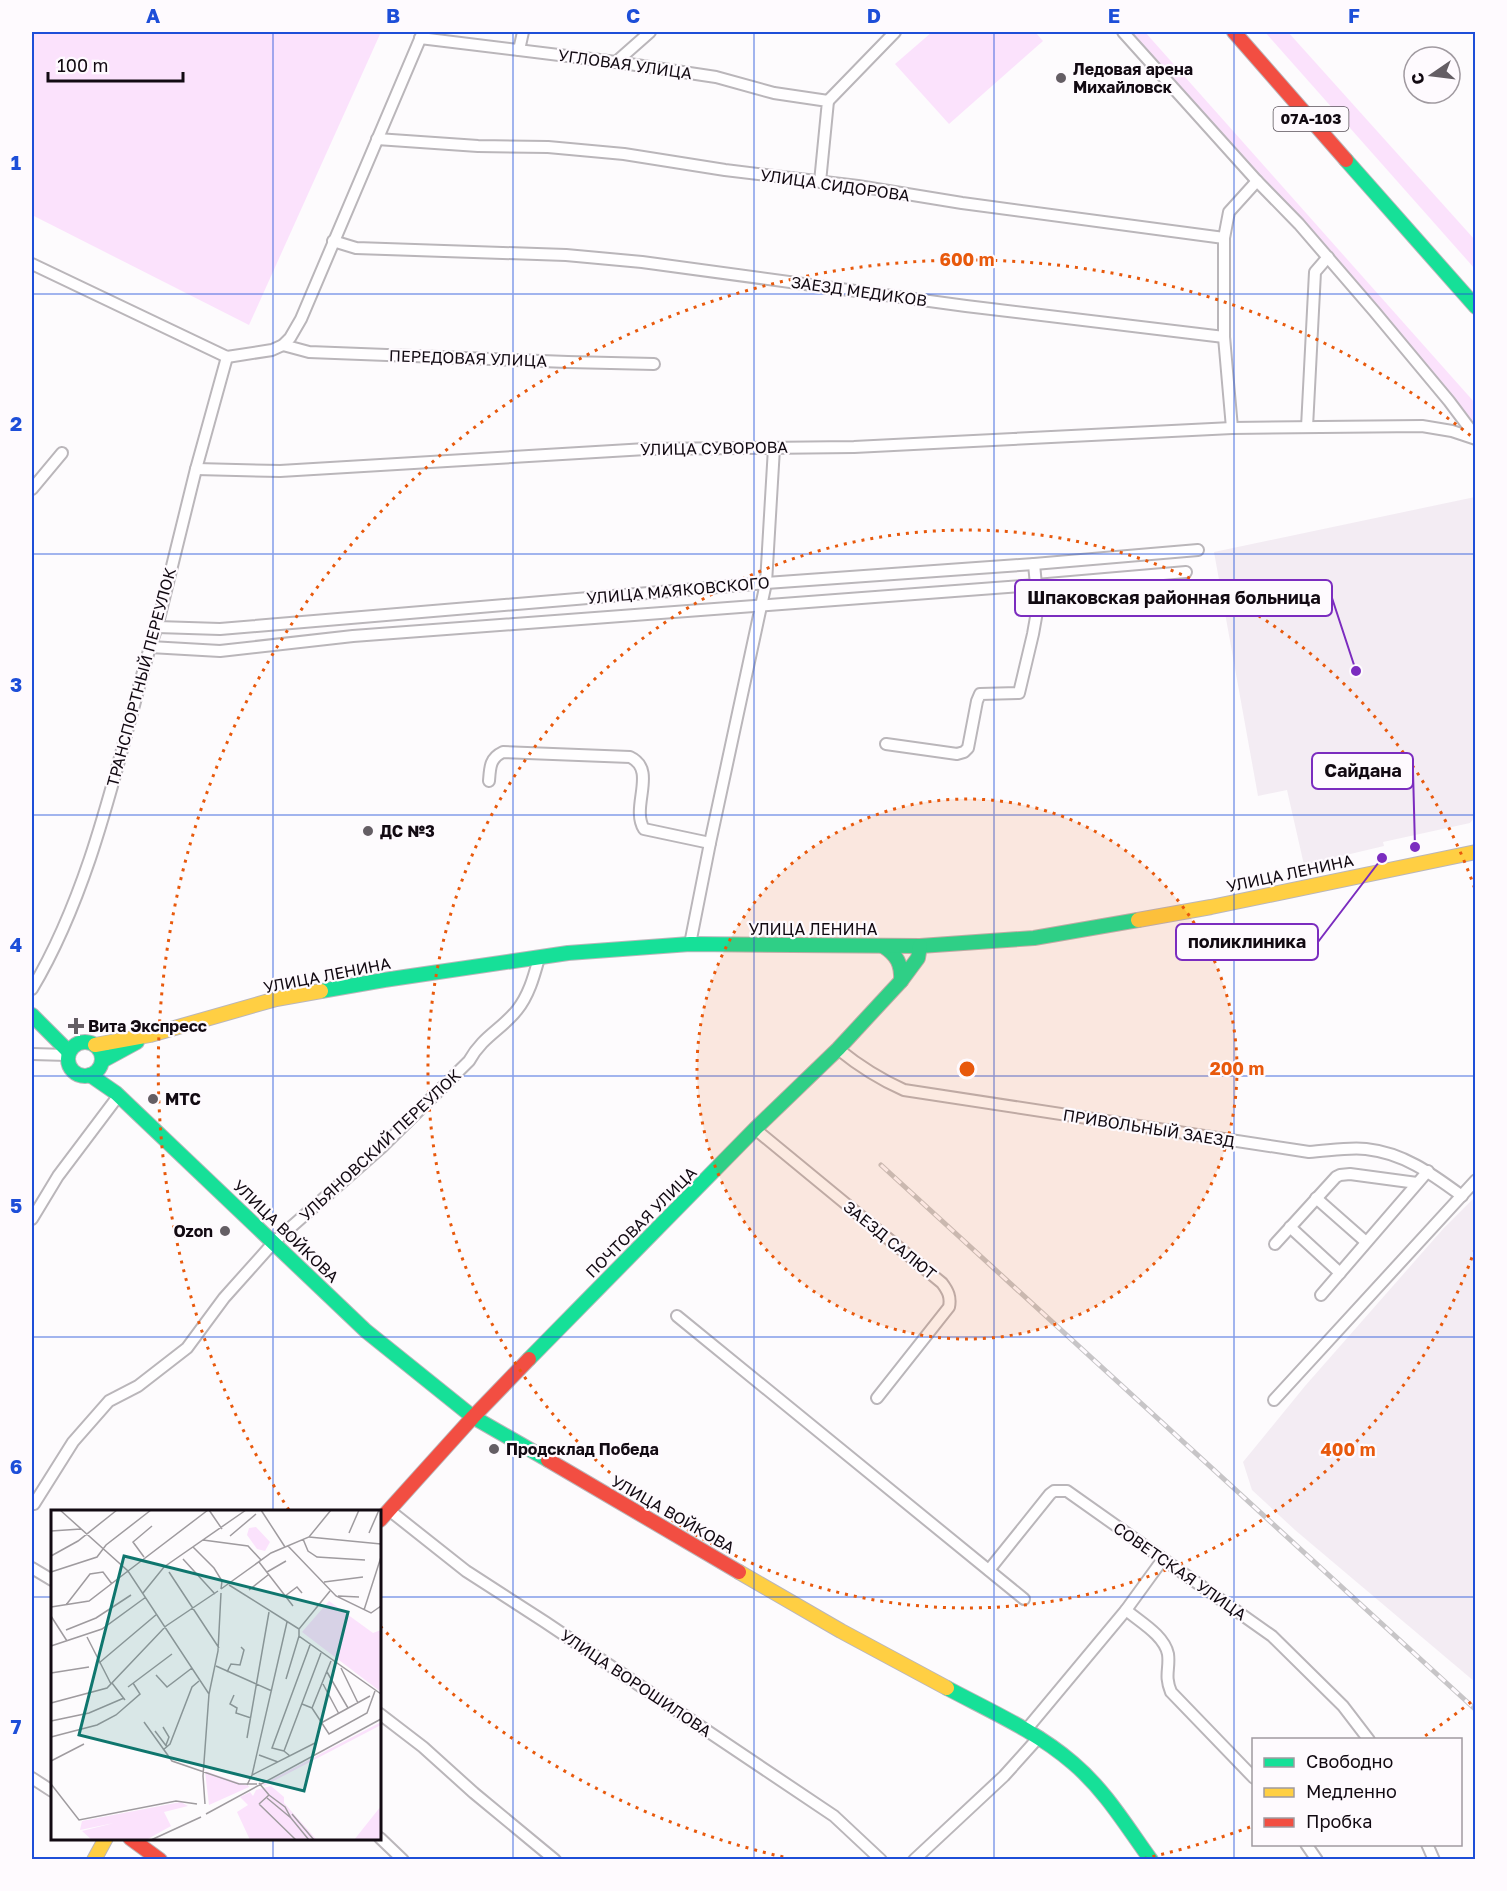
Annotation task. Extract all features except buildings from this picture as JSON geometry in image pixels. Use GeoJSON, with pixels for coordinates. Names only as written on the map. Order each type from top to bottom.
{"type":"FeatureCollection","features":[{"type":"Feature","properties":{"kind":"main road","name":"07А-103"},"geometry":{"type":"LineString","coordinates":[[1234,32],[1476,307]]}},
{"type":"Feature","properties":{"kind":"main road","name":"УЛИЦА ЛЕНИНА"},"geometry":{"type":"LineString","coordinates":[[95,1045],[150,1035],[276,999],[384,980],[568,953],[690,944],[920,946],[1034,938],[1211,907],[1476,852]]}},
{"type":"Feature","properties":{"kind":"main road"},"geometry":{"type":"LineString","coordinates":[[883,946],[891,951],[900,963],[901,981]]}},
{"type":"Feature","properties":{"kind":"main road","name":"ПОЧТОВАЯ УЛИЦА"},"geometry":{"type":"LineString","coordinates":[[384,1515],[473,1417],[755,1130],[838,1049],[901,981],[918,958],[920,946]]}},
{"type":"Feature","properties":{"kind":"main road"},"geometry":{"type":"LineString","coordinates":[[32,1015],[47,1031],[72,1050]]}},
{"type":"Feature","properties":{"kind":"main road","name":"УЛИЦА ЛЕНИНА"},"geometry":{"type":"LineString","coordinates":[[101,1062],[150,1035]]}},
{"type":"Feature","properties":{"kind":"main road"},"geometry":{"type":"LineString","coordinates":[[90,1042],[95,1045],[100,1053],[101,1062],[98,1070],[90,1075],[79,1075],[71,1069],[68,1063],[72,1050],[90,1042]]}},
{"type":"Feature","properties":{"kind":"main road","name":"УЛИЦА ВОЙКОВА"},"geometry":{"type":"LineString","coordinates":[[101,1062],[117,1094]]}},
{"type":"Feature","properties":{"kind":"main road","name":"УЛИЦА ВОЙКОВА"},"geometry":{"type":"LineString","coordinates":[[90,1075],[117,1094],[366,1331],[473,1417],[841,1630],[1039,1737],[1074,1764],[1105,1796],[1151,1860]]}},
{"type":"Feature","properties":{"kind":"main road"},"geometry":{"type":"LineString","coordinates":[[94,1860],[104,1840]]}},
{"type":"Feature","properties":{"kind":"main road"},"geometry":{"type":"LineString","coordinates":[[130,1840],[160,1860]]}},
{"type":"Feature","properties":{"kind":"street"},"geometry":{"type":"LineString","coordinates":[[519,50],[524,32]]}},
{"type":"Feature","properties":{"kind":"street"},"geometry":{"type":"LineString","coordinates":[[616,62],[650,32]]}},
{"type":"Feature","properties":{"kind":"street"},"geometry":{"type":"LineString","coordinates":[[820,182],[828,101],[895,32]]}},
{"type":"Feature","properties":{"kind":"street"},"geometry":{"type":"LineString","coordinates":[[1123,32],[1328,257],[1476,438]]}},
{"type":"Feature","properties":{"kind":"street"},"geometry":{"type":"LineString","coordinates":[[32,264],[227,357],[272,350],[283,345],[301,319],[421,35]]}},
{"type":"Feature","properties":{"kind":"street","name":"УГЛОВАЯ УЛИЦА"},"geometry":{"type":"LineString","coordinates":[[421,35],[716,77],[774,93],[828,101]]}},
{"type":"Feature","properties":{"kind":"street","name":"УЛИЦА СИДОРОВА"},"geometry":{"type":"LineString","coordinates":[[377,139],[478,146],[548,147],[602,152],[1224,238]]}},
{"type":"Feature","properties":{"kind":"street"},"geometry":{"type":"LineString","coordinates":[[1232,429],[1224,337],[1224,238],[1229,212],[1257,181]]}},
{"type":"Feature","properties":{"kind":"street","name":"ЗАЕЗД МЕДИКОВ"},"geometry":{"type":"LineString","coordinates":[[333,241],[356,248],[566,255],[642,262],[966,306],[1224,337]]}},
{"type":"Feature","properties":{"kind":"street"},"geometry":{"type":"LineString","coordinates":[[1307,427],[1314,272],[1328,257]]}},
{"type":"Feature","properties":{"kind":"street","name":"ПЕРЕДОВАЯ УЛИЦА"},"geometry":{"type":"LineString","coordinates":[[283,345],[309,352],[654,364]]}},
{"type":"Feature","properties":{"kind":"street","name":"ТРАНСПОРТНЫЙ ПЕРЕУЛОК"},"geometry":{"type":"LineString","coordinates":[[32,990],[48,962],[83,879],[96,840],[157,627],[196,469],[227,357]]}},
{"type":"Feature","properties":{"kind":"street","name":"УЛИЦА СУВОРОВА"},"geometry":{"type":"LineString","coordinates":[[196,469],[280,471],[645,449],[854,447],[1307,427],[1422,426],[1476,438]]}},
{"type":"Feature","properties":{"kind":"street"},"geometry":{"type":"LineString","coordinates":[[690,944],[766,583],[774,448]]}},
{"type":"Feature","properties":{"kind":"street"},"geometry":{"type":"LineString","coordinates":[[32,489],[62,453]]}},
{"type":"Feature","properties":{"kind":"street","name":"УЛИЦА МАЯКОВСКОГО"},"geometry":{"type":"LineString","coordinates":[[157,627],[220,629],[766,583],[1198,550]]}},
{"type":"Feature","properties":{"kind":"street"},"geometry":{"type":"LineString","coordinates":[[886,744],[957,754],[964,752],[968,748],[980,694],[1019,693],[1038,606],[1034,564]]}},
{"type":"Feature","properties":{"kind":"street","name":"УЛИЦА МАЯКОВСКОГО"},"geometry":{"type":"LineString","coordinates":[[150,647],[220,651],[353,636],[1186,572]]}},
{"type":"Feature","properties":{"kind":"street"},"geometry":{"type":"LineString","coordinates":[[489,781],[490,762],[496,755],[503,752],[630,757],[638,760],[642,767],[639,816],[644,829],[710,843]]}},
{"type":"Feature","properties":{"kind":"street","name":"УЛЬЯНОВСКИЙ ПЕРЕУЛОК"},"geometry":{"type":"LineString","coordinates":[[34,1504],[73,1442],[109,1401],[138,1386],[187,1348],[224,1298],[274,1242],[382,1147],[469,1061],[476,1047],[517,1010],[532,985],[539,958]]}},
{"type":"Feature","properties":{"kind":"street","name":"ПРИВОЛЬНЫЙ ЗАЕЗД"},"geometry":{"type":"LineString","coordinates":[[838,1049],[864,1069],[904,1090],[1309,1152],[1365,1149],[1397,1155],[1428,1171],[1462,1196]]}},
{"type":"Feature","properties":{"kind":"street"},"geometry":{"type":"LineString","coordinates":[[32,1054],[72,1050]]}},
{"type":"Feature","properties":{"kind":"street"},"geometry":{"type":"LineString","coordinates":[[32,1220],[58,1176],[117,1094]]}},
{"type":"Feature","properties":{"kind":"street","name":"ЗАЕЗД САЛЮТ"},"geometry":{"type":"LineString","coordinates":[[755,1130],[942,1283],[948,1292],[949,1307],[876,1398]]}},
{"type":"Feature","properties":{"kind":"street"},"geometry":{"type":"LineString","coordinates":[[1321,1294],[1428,1171]]}},
{"type":"Feature","properties":{"kind":"street"},"geometry":{"type":"LineString","coordinates":[[1275,1244],[1340,1175],[1350,1174],[1417,1183]]}},
{"type":"Feature","properties":{"kind":"street"},"geometry":{"type":"LineString","coordinates":[[1274,1400],[1476,1180]]}},
{"type":"Feature","properties":{"kind":"street"},"geometry":{"type":"LineString","coordinates":[[1317,1198],[1366,1242]]}},
{"type":"Feature","properties":{"kind":"street"},"geometry":{"type":"LineString","coordinates":[[1290,1227],[1340,1273]]}},
{"type":"Feature","properties":{"kind":"street"},"geometry":{"type":"LineString","coordinates":[[677,1316],[1024,1599]]}},
{"type":"Feature","properties":{"kind":"street","name":"СОВЕТСКАЯ УЛИЦА"},"geometry":{"type":"LineString","coordinates":[[989,1570],[1050,1494],[1054,1491],[1067,1491],[1272,1636],[1343,1706],[1367,1738]]}},
{"type":"Feature","properties":{"kind":"street","name":"УЛИЦА ВОРОШИЛОВА"},"geometry":{"type":"LineString","coordinates":[[384,1515],[834,1816],[881,1860]]}},
{"type":"Feature","properties":{"kind":"street"},"geometry":{"type":"LineString","coordinates":[[1026,1730],[1126,1610],[1163,1559]]}},
{"type":"Feature","properties":{"kind":"street"},"geometry":{"type":"LineString","coordinates":[[32,1568],[51,1579]]}},
{"type":"Feature","properties":{"kind":"street"},"geometry":{"type":"LineString","coordinates":[[1126,1610],[1162,1640],[1167,1654],[1166,1680],[1171,1692],[1252,1777]]}},
{"type":"Feature","properties":{"kind":"street"},"geometry":{"type":"LineString","coordinates":[[381,1715],[423,1747],[555,1860]]}},
{"type":"Feature","properties":{"kind":"street"},"geometry":{"type":"LineString","coordinates":[[914,1860],[1004,1776],[1039,1737]]}},
{"type":"Feature","properties":{"kind":"street"},"geometry":{"type":"LineString","coordinates":[[32,1778],[51,1790]]}},
{"type":"Feature","properties":{"kind":"street"},"geometry":{"type":"LineString","coordinates":[[381,1839],[403,1860]]}},
{"type":"Feature","properties":{"kind":"street"},"geometry":{"type":"LineString","coordinates":[[1307,1846],[1317,1860]]}},
{"type":"Feature","properties":{"kind":"street"},"geometry":{"type":"LineString","coordinates":[[1427,1846],[1434,1860]]}},
{"type":"Feature","properties":{"kind":"shaded area"},"geometry":{"type":"Polygon","coordinates":[[[32,32],[381,32],[249,325],[32,215],[32,32]]]}},
{"type":"Feature","properties":{"kind":"shaded area"},"geometry":{"type":"Polygon","coordinates":[[[932,32],[1035,32],[1043,41],[949,124],[895,64],[932,32]]]}},
{"type":"Feature","properties":{"kind":"shaded area"},"geometry":{"type":"Polygon","coordinates":[[[1127,32],[1145,32],[1475,403],[1475,429],[1127,32]]]}},
{"type":"Feature","properties":{"kind":"shaded area"},"geometry":{"type":"Polygon","coordinates":[[[1265,32],[1288,32],[1475,240],[1475,269],[1265,32]]]}},
{"type":"Feature","properties":{"kind":"shaded area"},"geometry":{"type":"Polygon","coordinates":[[[1475,497],[1475,817],[1470,823],[1383,842],[1384,846],[1304,865],[1287,790],[1258,796],[1214,552],[1475,497]]]}},
{"type":"Feature","properties":{"kind":"shaded area"},"geometry":{"type":"Polygon","coordinates":[[[1475,1197],[1475,1682],[1295,1530],[1252,1490],[1243,1462],[1305,1386],[1443,1229],[1475,1197]]]}},
{"type":"Feature","properties":{"kind":"railway"},"geometry":{"type":"LineString","coordinates":[[881,1165],[1476,1710]]}},
{"type":"Feature","properties":{"kind":"traffic: fast"},"geometry":{"type":"LineString","coordinates":[[1346,160],[1476,307]]}},
{"type":"Feature","properties":{"kind":"traffic: fast"},"geometry":{"type":"LineString","coordinates":[[321,991],[568,953],[690,944],[920,946],[1034,938],[1138,920]]}},
{"type":"Feature","properties":{"kind":"traffic: fast"},"geometry":{"type":"LineString","coordinates":[[883,946],[898,960],[901,981]]}},
{"type":"Feature","properties":{"kind":"traffic: fast"},"geometry":{"type":"LineString","coordinates":[[529,1359],[755,1129],[838,1049],[901,981],[918,958],[920,946]]}},
{"type":"Feature","properties":{"kind":"traffic: fast"},"geometry":{"type":"LineString","coordinates":[[32,1015],[69,1052]]}},
{"type":"Feature","properties":{"kind":"traffic: fast"},"geometry":{"type":"LineString","coordinates":[[85,1042],[97,1047],[102,1059],[97,1071],[85,1076],[73,1071],[68,1059],[73,1047],[85,1042]]}},
{"type":"Feature","properties":{"kind":"traffic: fast"},"geometry":{"type":"LineString","coordinates":[[102,1061],[137,1042]]}},
{"type":"Feature","properties":{"kind":"traffic: fast"},"geometry":{"type":"LineString","coordinates":[[90,1075],[116,1093],[366,1331],[473,1417],[548,1460]]}},
{"type":"Feature","properties":{"kind":"traffic: fast"},"geometry":{"type":"LineString","coordinates":[[947,1688],[1028,1731],[1073,1763],[1105,1797],[1151,1860]]}},
{"type":"Feature","properties":{"kind":"traffic: slow"},"geometry":{"type":"LineString","coordinates":[[1138,920],[1476,852]]}},
{"type":"Feature","properties":{"kind":"traffic: slow"},"geometry":{"type":"LineString","coordinates":[[95,1045],[150,1035],[276,999],[321,991]]}},
{"type":"Feature","properties":{"kind":"traffic: slow"},"geometry":{"type":"LineString","coordinates":[[739,1572],[841,1631],[947,1688]]}},
{"type":"Feature","properties":{"kind":"traffic: slow"},"geometry":{"type":"LineString","coordinates":[[94,1860],[105,1840]]}},
{"type":"Feature","properties":{"kind":"traffic: jam"},"geometry":{"type":"LineString","coordinates":[[1234,32],[1346,160]]}},
{"type":"Feature","properties":{"kind":"traffic: jam"},"geometry":{"type":"LineString","coordinates":[[381,1519],[529,1359]]}},
{"type":"Feature","properties":{"kind":"traffic: jam"},"geometry":{"type":"LineString","coordinates":[[548,1460],[739,1572]]}},
{"type":"Feature","properties":{"kind":"traffic: jam"},"geometry":{"type":"LineString","coordinates":[[133,1840],[160,1860]]}},
{"type":"Feature","properties":{"kind":"place","name":"Ледовая арена Михайловск"},"geometry":{"type":"Point","coordinates":[1061,78]}},
{"type":"Feature","properties":{"kind":"place","name":"Шпаковская районная больница"},"geometry":{"type":"Point","coordinates":[1356,671]}},
{"type":"Feature","properties":{"kind":"place","name":"ДС №3"},"geometry":{"type":"Point","coordinates":[368,831]}},
{"type":"Feature","properties":{"kind":"place","name":"Сайдана"},"geometry":{"type":"Point","coordinates":[1415,847]}},
{"type":"Feature","properties":{"kind":"place","name":"поликлиника"},"geometry":{"type":"Point","coordinates":[1382,858]}},
{"type":"Feature","properties":{"kind":"place","name":"Вита Экспресс"},"geometry":{"type":"Point","coordinates":[76,1026]}},
{"type":"Feature","properties":{"kind":"place","name":"МТС"},"geometry":{"type":"Point","coordinates":[153,1099]}},
{"type":"Feature","properties":{"kind":"place","name":"Ozon"},"geometry":{"type":"Point","coordinates":[225,1231]}},
{"type":"Feature","properties":{"kind":"place","name":"Продсклад Победа"},"geometry":{"type":"Point","coordinates":[494,1449]}}]}
